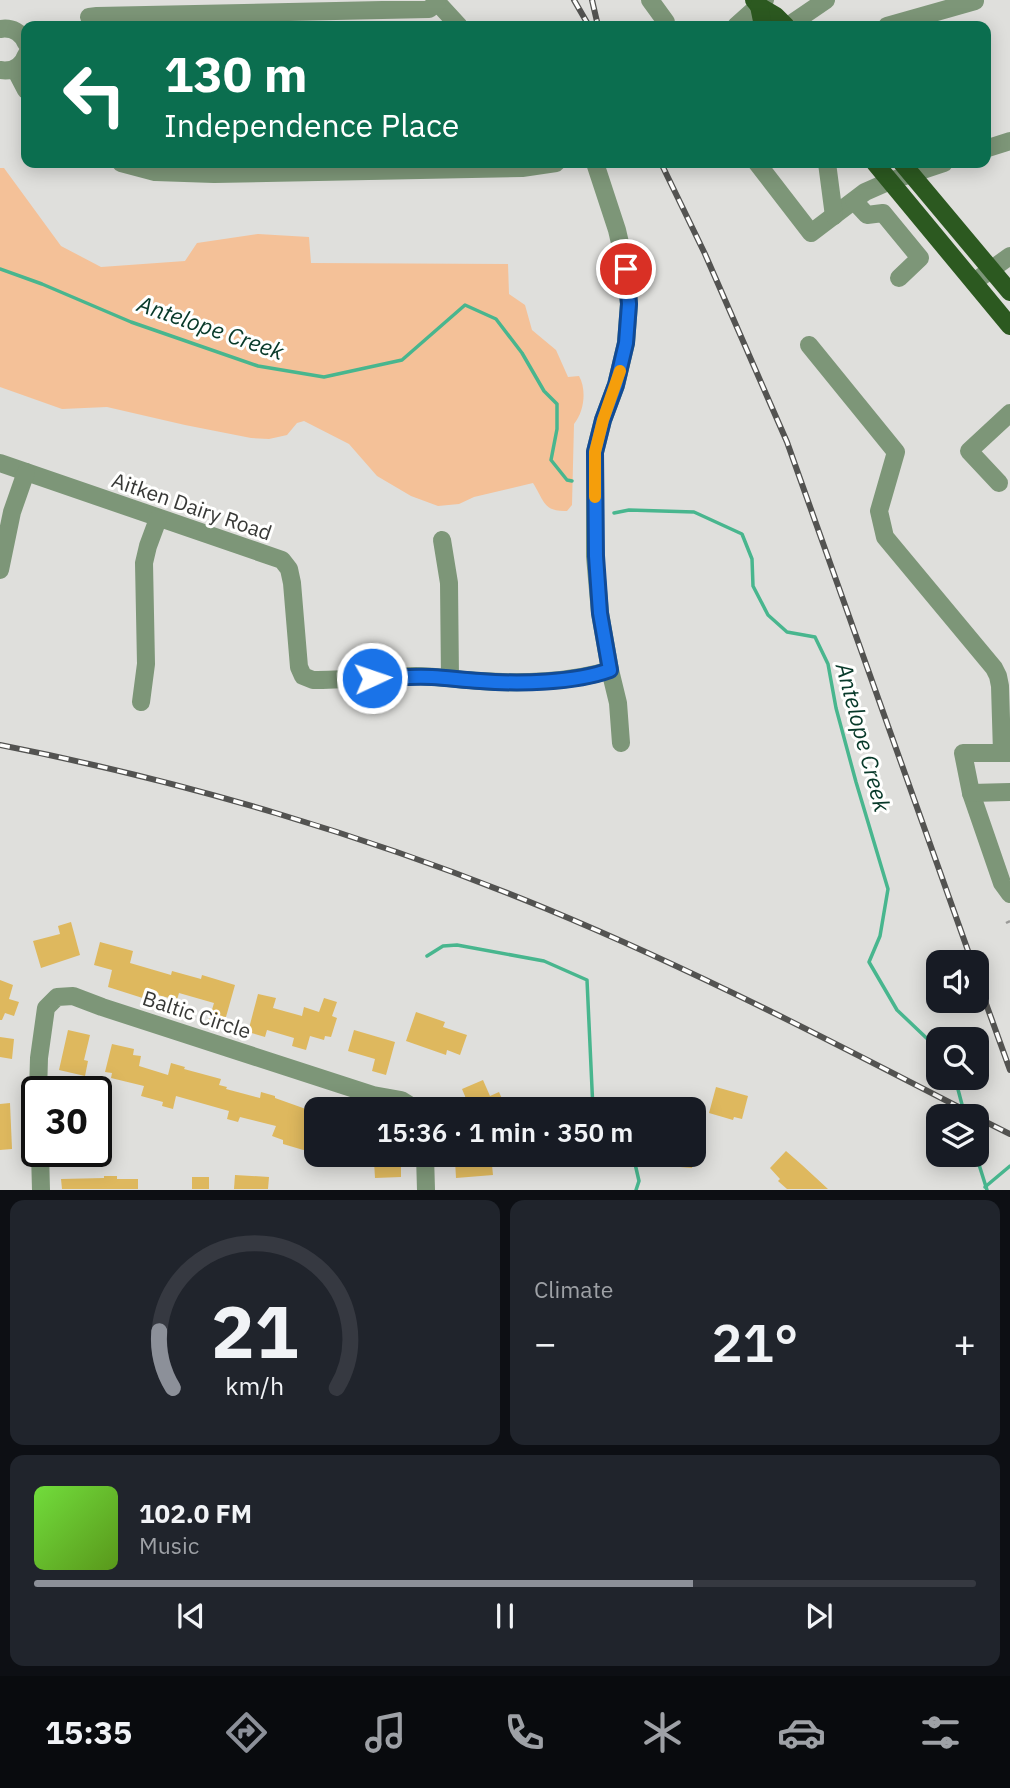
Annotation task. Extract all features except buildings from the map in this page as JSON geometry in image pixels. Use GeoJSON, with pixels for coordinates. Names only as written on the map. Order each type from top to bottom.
{"type":"FeatureCollection","features":[{"type":"Feature","properties":{"kind":"main road"},"geometry":{"type":"LineString","coordinates":[[759,2],[762,21]]}},
{"type":"Feature","properties":{"kind":"main road"},"geometry":{"type":"LineString","coordinates":[[759,2],[782,21]]}},
{"type":"Feature","properties":{"kind":"main road"},"geometry":{"type":"LineString","coordinates":[[879,168],[1010,326]]}},
{"type":"Feature","properties":{"kind":"main road"},"geometry":{"type":"LineString","coordinates":[[906,168],[1010,292]]}},
{"type":"Feature","properties":{"kind":"street"},"geometry":{"type":"LineString","coordinates":[[650,0],[665,21]]}},
{"type":"Feature","properties":{"kind":"street"},"geometry":{"type":"LineString","coordinates":[[808,21],[826,0]]}},
{"type":"Feature","properties":{"kind":"street"},"geometry":{"type":"LineString","coordinates":[[88,14],[429,9],[436,1],[454,21]]}},
{"type":"Feature","properties":{"kind":"street"},"geometry":{"type":"LineString","coordinates":[[905,21],[975,1]]}},
{"type":"Feature","properties":{"kind":"street"},"geometry":{"type":"LineString","coordinates":[[741,21],[759,2]]}},
{"type":"Feature","properties":{"kind":"street"},"geometry":{"type":"LineString","coordinates":[[0,29],[15,30],[21,36]]}},
{"type":"Feature","properties":{"kind":"street"},"geometry":{"type":"LineString","coordinates":[[991,147],[1010,141]]}},
{"type":"Feature","properties":{"kind":"street"},"geometry":{"type":"LineString","coordinates":[[140,168],[155,172],[214,174],[522,168]]}},
{"type":"Feature","properties":{"kind":"street"},"geometry":{"type":"LineString","coordinates":[[597,168],[617,230],[626,269],[629,304],[626,343],[595,452],[596,565],[600,613],[618,703],[621,743]]}},
{"type":"Feature","properties":{"kind":"street"},"geometry":{"type":"LineString","coordinates":[[761,168],[811,233],[865,192],[890,180],[906,168]]}},
{"type":"Feature","properties":{"kind":"street"},"geometry":{"type":"LineString","coordinates":[[828,168],[834,216]]}},
{"type":"Feature","properties":{"kind":"street"},"geometry":{"type":"LineString","coordinates":[[854,201],[867,215],[883,213],[920,258],[899,278]]}},
{"type":"Feature","properties":{"kind":"street"},"geometry":{"type":"LineString","coordinates":[[974,282],[1010,256]]}},
{"type":"Feature","properties":{"kind":"street"},"geometry":{"type":"LineString","coordinates":[[808,345],[896,452],[879,512],[885,537],[998,676],[1006,753],[963,754],[971,793],[1002,883],[1010,894]]}},
{"type":"Feature","properties":{"kind":"street"},"geometry":{"type":"LineString","coordinates":[[999,483],[969,450],[1010,413]]}},
{"type":"Feature","properties":{"kind":"street","name":"Aitken Dairy Road"},"geometry":{"type":"LineString","coordinates":[[0,463],[282,560],[289,569],[292,583],[299,667],[303,676],[313,680],[416,676],[481,681],[567,680],[610,670]]}},
{"type":"Feature","properties":{"kind":"street"},"geometry":{"type":"LineString","coordinates":[[0,570],[12,512],[26,472]]}},
{"type":"Feature","properties":{"kind":"street"},"geometry":{"type":"LineString","coordinates":[[141,702],[146,664],[144,563],[158,519]]}},
{"type":"Feature","properties":{"kind":"street"},"geometry":{"type":"LineString","coordinates":[[442,540],[449,583],[450,678]]}},
{"type":"Feature","properties":{"kind":"street"},"geometry":{"type":"LineString","coordinates":[[971,793],[1010,792]]}},
{"type":"Feature","properties":{"kind":"street","name":"Baltic Circle"},"geometry":{"type":"LineString","coordinates":[[38,1076],[46,1008],[57,997],[73,996],[380,1097]]}},
{"type":"Feature","properties":{"kind":"street"},"geometry":{"type":"LineString","coordinates":[[40,1167],[41,1189]]}},
{"type":"Feature","properties":{"kind":"street"},"geometry":{"type":"LineString","coordinates":[[425,1167],[426,1189]]}},
{"type":"Feature","properties":{"kind":"shaded area"},"geometry":{"type":"Polygon","coordinates":[[[0,168],[4,168],[61,246],[101,267],[185,261],[197,243],[258,234],[309,237],[311,263],[508,264],[509,294],[525,305],[532,330],[556,350],[568,377],[579,376],[583,388],[580,413],[574,424],[572,505],[567,511],[549,507],[533,483],[474,497],[459,504],[438,506],[411,496],[377,476],[349,444],[304,421],[297,423],[287,435],[269,439],[251,438],[107,407],[62,409],[0,387],[0,168]]]}},
{"type":"Feature","properties":{"kind":"waterway","name":"Antelope Creek"},"geometry":{"type":"LineString","coordinates":[[0,269],[131,322],[258,366],[324,377],[402,360],[465,305],[496,319],[522,353],[544,391],[557,404],[557,429],[551,460],[567,480],[572,481]]}},
{"type":"Feature","properties":{"kind":"waterway","name":"Antelope Creek"},"geometry":{"type":"LineString","coordinates":[[614,513],[629,510],[694,512],[742,534],[752,559],[753,586],[768,615],[787,632],[815,637],[828,664],[836,708],[888,889],[880,936],[869,962],[897,1010],[926,1038]]}},
{"type":"Feature","properties":{"kind":"waterway"},"geometry":{"type":"LineString","coordinates":[[427,956],[443,946],[457,945],[544,961],[587,980],[592,1097]]}},
{"type":"Feature","properties":{"kind":"waterway","name":"Antelope Creek"},"geometry":{"type":"LineString","coordinates":[[958,1090],[962,1104]]}},
{"type":"Feature","properties":{"kind":"waterway"},"geometry":{"type":"LineString","coordinates":[[985,1187],[1010,1166]]}},
{"type":"Feature","properties":{"kind":"waterway"},"geometry":{"type":"LineString","coordinates":[[636,1167],[639,1181],[636,1190]]}},
{"type":"Feature","properties":{"kind":"waterway","name":"Antelope Creek"},"geometry":{"type":"LineString","coordinates":[[980,1167],[987,1190]]}},
{"type":"Feature","properties":{"kind":"railway"},"geometry":{"type":"LineString","coordinates":[[574,0],[586,21]]}},
{"type":"Feature","properties":{"kind":"railway"},"geometry":{"type":"LineString","coordinates":[[592,0],[597,21]]}},
{"type":"Feature","properties":{"kind":"railway"},"geometry":{"type":"LineString","coordinates":[[663,168],[705,254],[787,442],[968,950]]}},
{"type":"Feature","properties":{"kind":"railway"},"geometry":{"type":"LineString","coordinates":[[0,745],[69,759],[208,794],[346,835],[481,883],[602,932],[710,982],[952,1104]]}},
{"type":"Feature","properties":{"kind":"railway"},"geometry":{"type":"LineString","coordinates":[[989,1012],[1010,1070]]}},
{"type":"Feature","properties":{"kind":"railway"},"geometry":{"type":"LineString","coordinates":[[989,1124],[1010,1134]]}},
{"type":"Feature","properties":{"kind":"slow traffic"},"geometry":{"type":"LineString","coordinates":[[595,497],[595,452],[620,371]]}},
{"type":"Feature","properties":{"kind":"route"},"geometry":{"type":"LineString","coordinates":[[372,678],[416,676],[481,681],[567,680],[610,670],[600,613],[596,556],[595,452],[626,343],[629,304],[626,269]]}}]}
